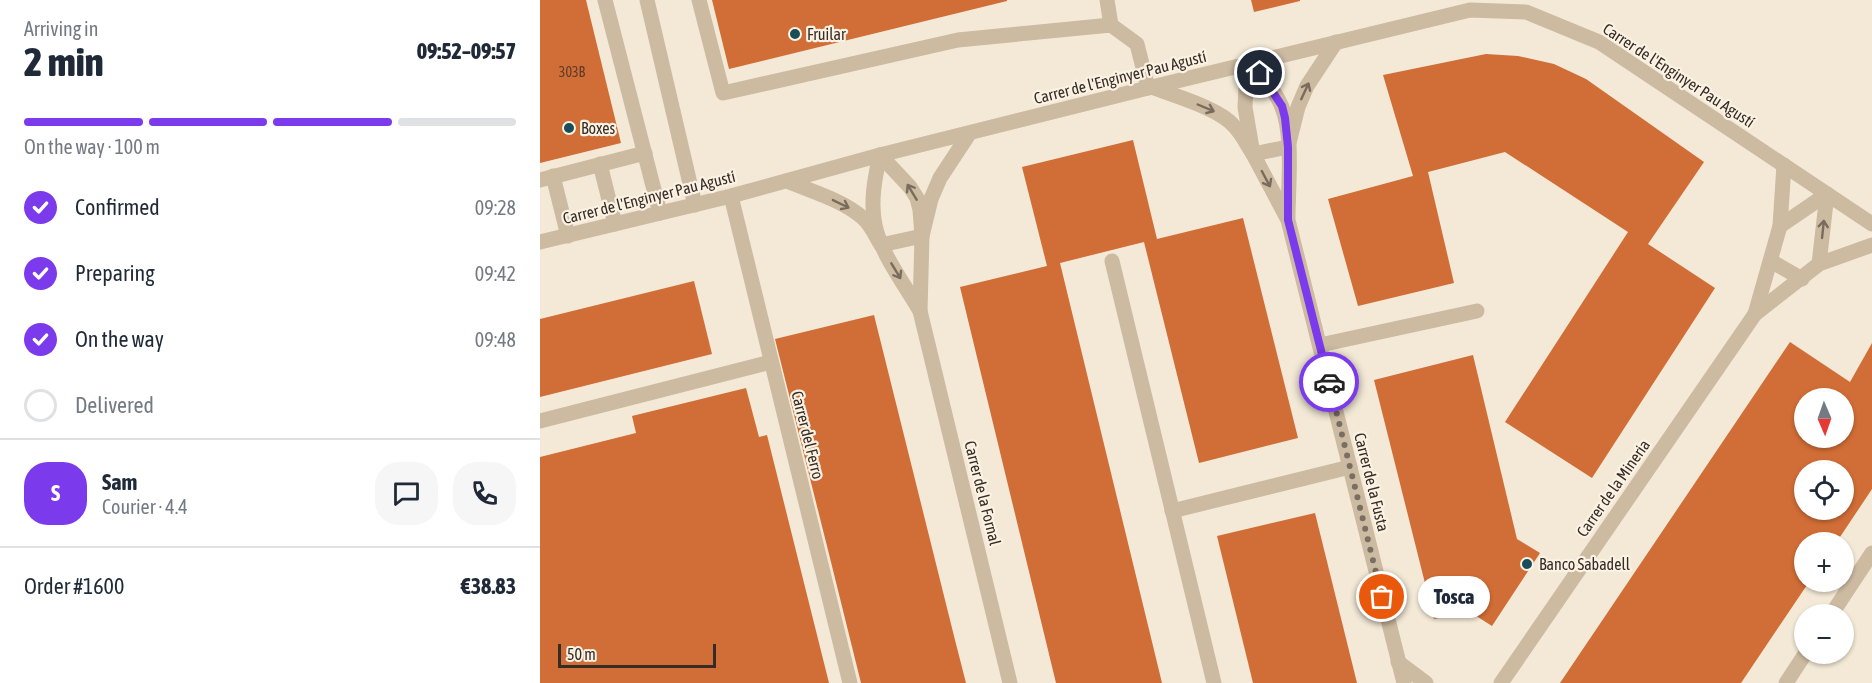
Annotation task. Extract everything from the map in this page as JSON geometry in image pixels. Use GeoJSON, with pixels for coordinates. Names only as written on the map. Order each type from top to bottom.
{"type":"FeatureCollection","features":[{"type":"Feature","properties":{"kind":"street"},"geometry":{"type":"LineString","coordinates":[[605,0],[660,213]]}},
{"type":"Feature","properties":{"kind":"street"},"geometry":{"type":"LineString","coordinates":[[647,0],[695,205]]}},
{"type":"Feature","properties":{"kind":"street"},"geometry":{"type":"LineString","coordinates":[[699,0],[723,93],[958,40],[1111,25],[1137,44],[1150,87]]}},
{"type":"Feature","properties":{"kind":"street"},"geometry":{"type":"LineString","coordinates":[[1107,0],[1111,25]]}},
{"type":"Feature","properties":{"kind":"street","name":"Carrer de l'Enginyer Pau Agustí"},"geometry":{"type":"LineString","coordinates":[[540,243],[1150,87],[1470,10],[1526,12],[1599,42],[1872,225]]}},
{"type":"Feature","properties":{"kind":"street","name":"Carrer de la Fusta"},"geometry":{"type":"LineString","coordinates":[[1288,147],[1298,107],[1307,86],[1336,42]]}},
{"type":"Feature","properties":{"kind":"street","name":"Carrer de la Fusta"},"geometry":{"type":"LineString","coordinates":[[1253,63],[1246,86],[1245,107],[1253,154]]}},
{"type":"Feature","properties":{"kind":"street","name":"Carrer de la Fusta"},"geometry":{"type":"LineString","coordinates":[[1253,63],[1282,106],[1285,118],[1288,147],[1288,220]]}},
{"type":"Feature","properties":{"kind":"street","name":"Carrer de la Fusta"},"geometry":{"type":"LineString","coordinates":[[1150,87],[1213,111],[1234,125],[1253,154],[1288,220],[1404,683]]}},
{"type":"Feature","properties":{"kind":"street","name":"Carrer de la Fornal"},"geometry":{"type":"LineString","coordinates":[[922,236],[931,199],[940,178],[969,134]]}},
{"type":"Feature","properties":{"kind":"street"},"geometry":{"type":"LineString","coordinates":[[1253,154],[1288,147]]}},
{"type":"Feature","properties":{"kind":"street"},"geometry":{"type":"LineString","coordinates":[[568,236],[547,178],[645,153]]}},
{"type":"Feature","properties":{"kind":"street","name":"Carrer de la Fornal"},"geometry":{"type":"LineString","coordinates":[[880,155],[910,187],[916,198],[922,220],[920,311],[1010,683]]}},
{"type":"Feature","properties":{"kind":"street","name":"Carrer de la Fornal"},"geometry":{"type":"LineString","coordinates":[[880,155],[874,181],[874,223],[881,245]]}},
{"type":"Feature","properties":{"kind":"street"},"geometry":{"type":"LineString","coordinates":[[600,164],[615,224]]}},
{"type":"Feature","properties":{"kind":"street","name":"Carrer de la Mineria"},"geometry":{"type":"LineString","coordinates":[[1755,315],[1780,226],[1784,165]]}},
{"type":"Feature","properties":{"kind":"street","name":"Carrer de la Fornal"},"geometry":{"type":"LineString","coordinates":[[787,181],[844,205],[865,220],[920,311]]}},
{"type":"Feature","properties":{"kind":"street"},"geometry":{"type":"LineString","coordinates":[[1780,226],[1827,194]]}},
{"type":"Feature","properties":{"kind":"street"},"geometry":{"type":"LineString","coordinates":[[1819,264],[1827,194]]}},
{"type":"Feature","properties":{"kind":"street","name":"Carrer del Ferro"},"geometry":{"type":"LineString","coordinates":[[731,196],[850,683]]}},
{"type":"Feature","properties":{"kind":"street"},"geometry":{"type":"LineString","coordinates":[[881,245],[922,236]]}},
{"type":"Feature","properties":{"kind":"street","name":"Carrer de la Mineria"},"geometry":{"type":"LineString","coordinates":[[1501,683],[1755,315],[1819,264],[1872,245]]}},
{"type":"Feature","properties":{"kind":"street"},"geometry":{"type":"LineString","coordinates":[[1112,261],[1214,683]]}},
{"type":"Feature","properties":{"kind":"street"},"geometry":{"type":"LineString","coordinates":[[1771,261],[1802,279]]}},
{"type":"Feature","properties":{"kind":"street"},"geometry":{"type":"LineString","coordinates":[[1320,345],[1478,310]]}},
{"type":"Feature","properties":{"kind":"street"},"geometry":{"type":"LineString","coordinates":[[540,421],[771,362]]}},
{"type":"Feature","properties":{"kind":"street"},"geometry":{"type":"LineString","coordinates":[[1172,511],[1350,467]]}},
{"type":"Feature","properties":{"kind":"street"},"geometry":{"type":"LineString","coordinates":[[1838,604],[1872,553]]}},
{"type":"Feature","properties":{"kind":"street"},"geometry":{"type":"LineString","coordinates":[[1398,662],[1426,683]]}},
{"type":"Feature","properties":{"kind":"street"},"geometry":{"type":"LineString","coordinates":[[1786,683],[1798,664]]}},
{"type":"Feature","properties":{"kind":"building"},"geometry":{"type":"Polygon","coordinates":[[[540,0],[586,0],[621,143],[540,163],[540,0]]]}},
{"type":"Feature","properties":{"kind":"building","name":"Fruilar"},"geometry":{"type":"Polygon","coordinates":[[[712,0],[1007,0],[1007,1],[729,69],[712,0]]]}},
{"type":"Feature","properties":{"kind":"building"},"geometry":{"type":"Polygon","coordinates":[[[1251,0],[1300,0],[1300,1],[1254,12],[1251,0]]]}},
{"type":"Feature","properties":{"kind":"building"},"geometry":{"type":"Polygon","coordinates":[[[1486,54],[1518,56],[1554,64],[1586,79],[1704,162],[1648,244],[1715,288],[1592,478],[1505,422],[1628,232],[1505,152],[1428,172],[1454,283],[1358,306],[1328,199],[1413,176],[1383,75],[1486,54]]]}},
{"type":"Feature","properties":{"kind":"building"},"geometry":{"type":"Polygon","coordinates":[[[1133,140],[1157,239],[1243,218],[1298,438],[1199,463],[1144,242],[1060,263],[1162,683],[1056,683],[960,287],[1047,266],[1022,167],[1133,140]]]}},
{"type":"Feature","properties":{"kind":"building"},"geometry":{"type":"Polygon","coordinates":[[[694,281],[712,354],[540,397],[540,319],[694,281]]]}},
{"type":"Feature","properties":{"kind":"building"},"geometry":{"type":"Polygon","coordinates":[[[874,315],[966,683],[861,683],[775,339],[874,315]]]}},
{"type":"Feature","properties":{"kind":"building"},"geometry":{"type":"Polygon","coordinates":[[[1790,342],[1850,382],[1872,343],[1872,489],[1854,516],[1854,460],[1794,460],[1794,520],[1851,520],[1843,532],[1794,532],[1794,592],[1802,592],[1741,683],[1560,683],[1790,342]]]}},
{"type":"Feature","properties":{"kind":"building"},"geometry":{"type":"Polygon","coordinates":[[[1473,355],[1517,539],[1540,553],[1492,626],[1470,612],[1434,619],[1374,380],[1473,355]]]}},
{"type":"Feature","properties":{"kind":"building"},"geometry":{"type":"Polygon","coordinates":[[[746,388],[759,437],[767,435],[829,683],[540,683],[540,457],[636,433],[632,416],[746,388]]]}},
{"type":"Feature","properties":{"kind":"building"},"geometry":{"type":"Polygon","coordinates":[[[1315,513],[1357,683],[1253,683],[1217,536],[1315,513]]]}},
{"type":"Feature","properties":{"kind":"way so far"},"geometry":{"type":"LineString","coordinates":[[1329,382],[1382,597]]}},
{"type":"Feature","properties":{"kind":"place","name":"Fruilar"},"geometry":{"type":"Point","coordinates":[795,34]}},
{"type":"Feature","properties":{"kind":"place","name":"Boxes"},"geometry":{"type":"Point","coordinates":[569,128]}},
{"type":"Feature","properties":{"kind":"place","name":"Banco Sabadell"},"geometry":{"type":"Point","coordinates":[1527,564]}},
{"type":"Feature","properties":{"kind":"place","name":"Tosca"},"geometry":{"type":"Point","coordinates":[1382,597]}},
{"type":"Feature","properties":{"kind":"route"},"geometry":{"type":"LineString","coordinates":[[1260,73],[1282,106],[1285,118],[1288,147],[1288,220],[1329,382]]}}]}
